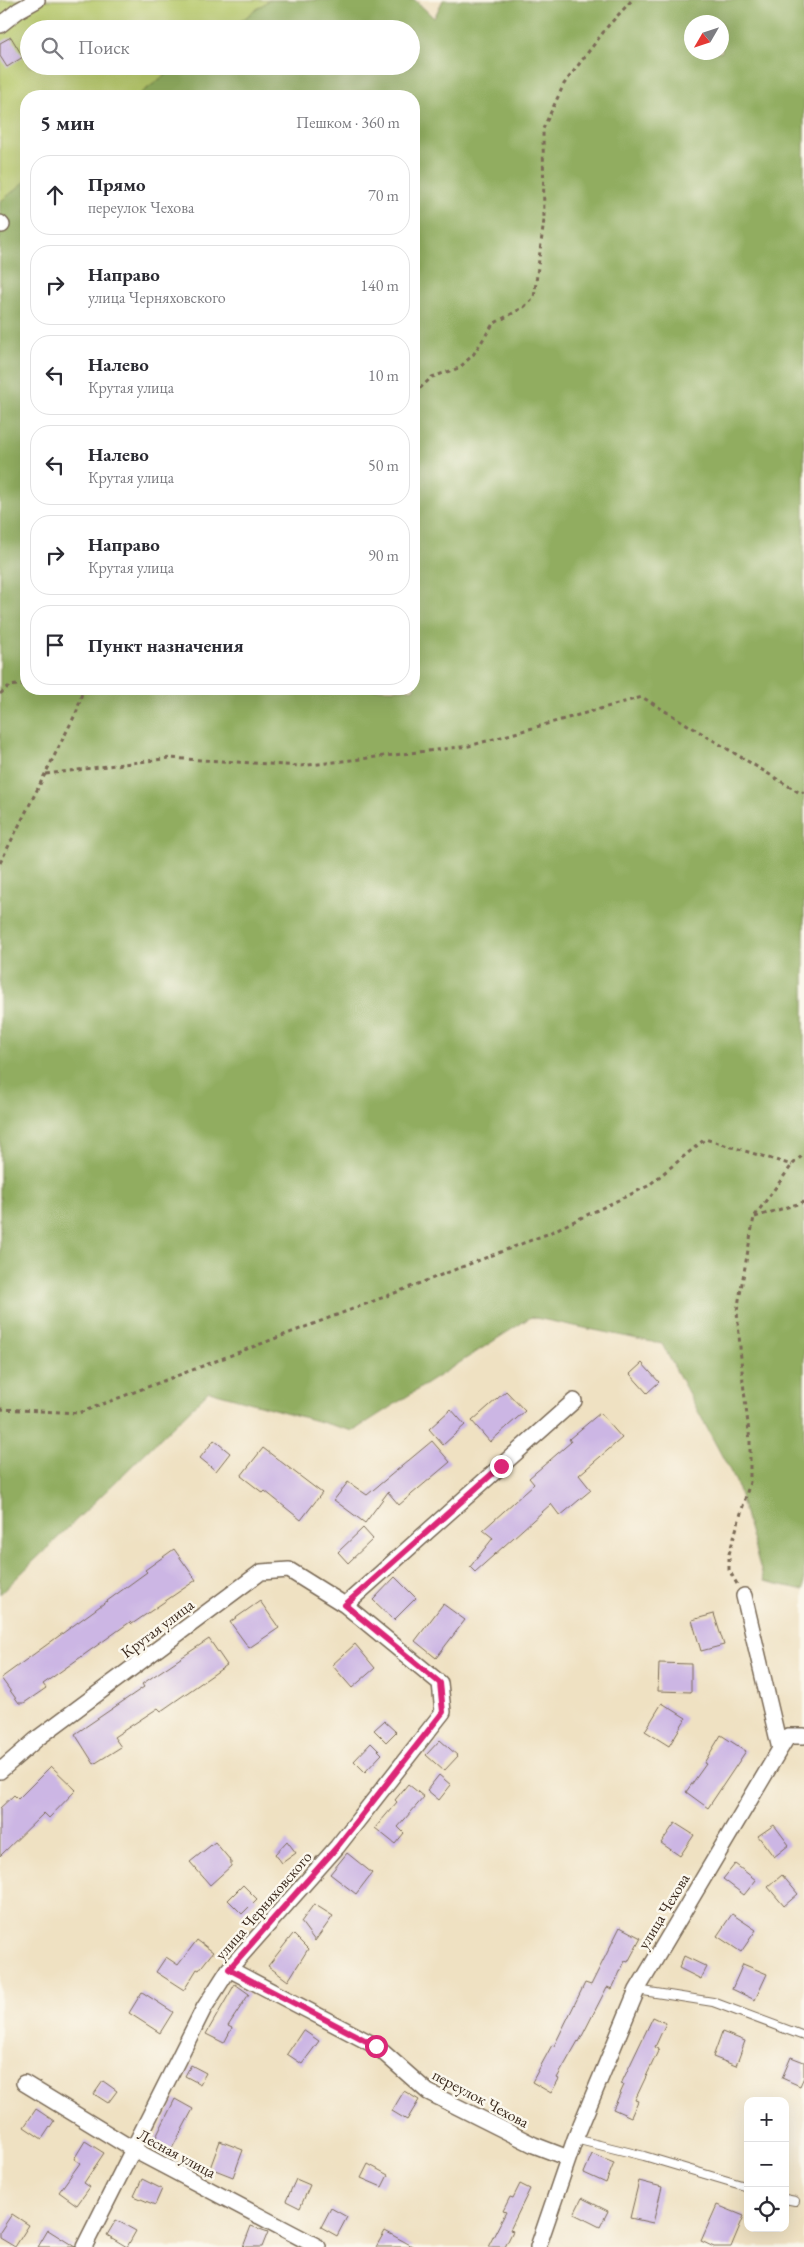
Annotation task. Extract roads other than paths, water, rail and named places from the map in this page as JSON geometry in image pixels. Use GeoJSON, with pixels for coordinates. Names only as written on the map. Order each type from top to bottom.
{"type":"FeatureCollection","features":[{"type":"Feature","properties":{"kind":"street"},"geometry":{"type":"LineString","coordinates":[[0,25],[19,10],[38,0]]}},
{"type":"Feature","properties":{"kind":"street"},"geometry":{"type":"LineString","coordinates":[[345,1605],[574,1401]]}},
{"type":"Feature","properties":{"kind":"street","name":"Крутая улица"},"geometry":{"type":"LineString","coordinates":[[0,1771],[38,1738],[261,1572],[289,1570],[345,1605],[440,1683],[443,1712]]}},
{"type":"Feature","properties":{"kind":"street"},"geometry":{"type":"LineString","coordinates":[[744,1596],[780,1749]]}},
{"type":"Feature","properties":{"kind":"street","name":"улица Черняховского"},"geometry":{"type":"LineString","coordinates":[[84,2247],[204,2008],[229,1969],[337,1847],[443,1712]]}},
{"type":"Feature","properties":{"kind":"street"},"geometry":{"type":"LineString","coordinates":[[780,1749],[788,1736],[804,1736]]}},
{"type":"Feature","properties":{"kind":"street","name":"улица Чехова"},"geometry":{"type":"LineString","coordinates":[[538,2247],[575,2139],[637,1990],[780,1749]]}},
{"type":"Feature","properties":{"kind":"street","name":"переулок Чехова"},"geometry":{"type":"LineString","coordinates":[[229,1969],[376,2046],[428,2092],[534,2146],[568,2158]]}},
{"type":"Feature","properties":{"kind":"street","name":"Лесная улица"},"geometry":{"type":"LineString","coordinates":[[24,2083],[134,2150],[318,2247]]}},
{"type":"Feature","properties":{"kind":"lane"},"geometry":{"type":"LineString","coordinates":[[637,1990],[713,2002],[804,2036]]}},
{"type":"Feature","properties":{"kind":"lane"},"geometry":{"type":"LineString","coordinates":[[575,2139],[644,2156],[744,2186]]}},
{"type":"Feature","properties":{"kind":"lane"},"geometry":{"type":"LineString","coordinates":[[789,2200],[794,2201]]}}]}
